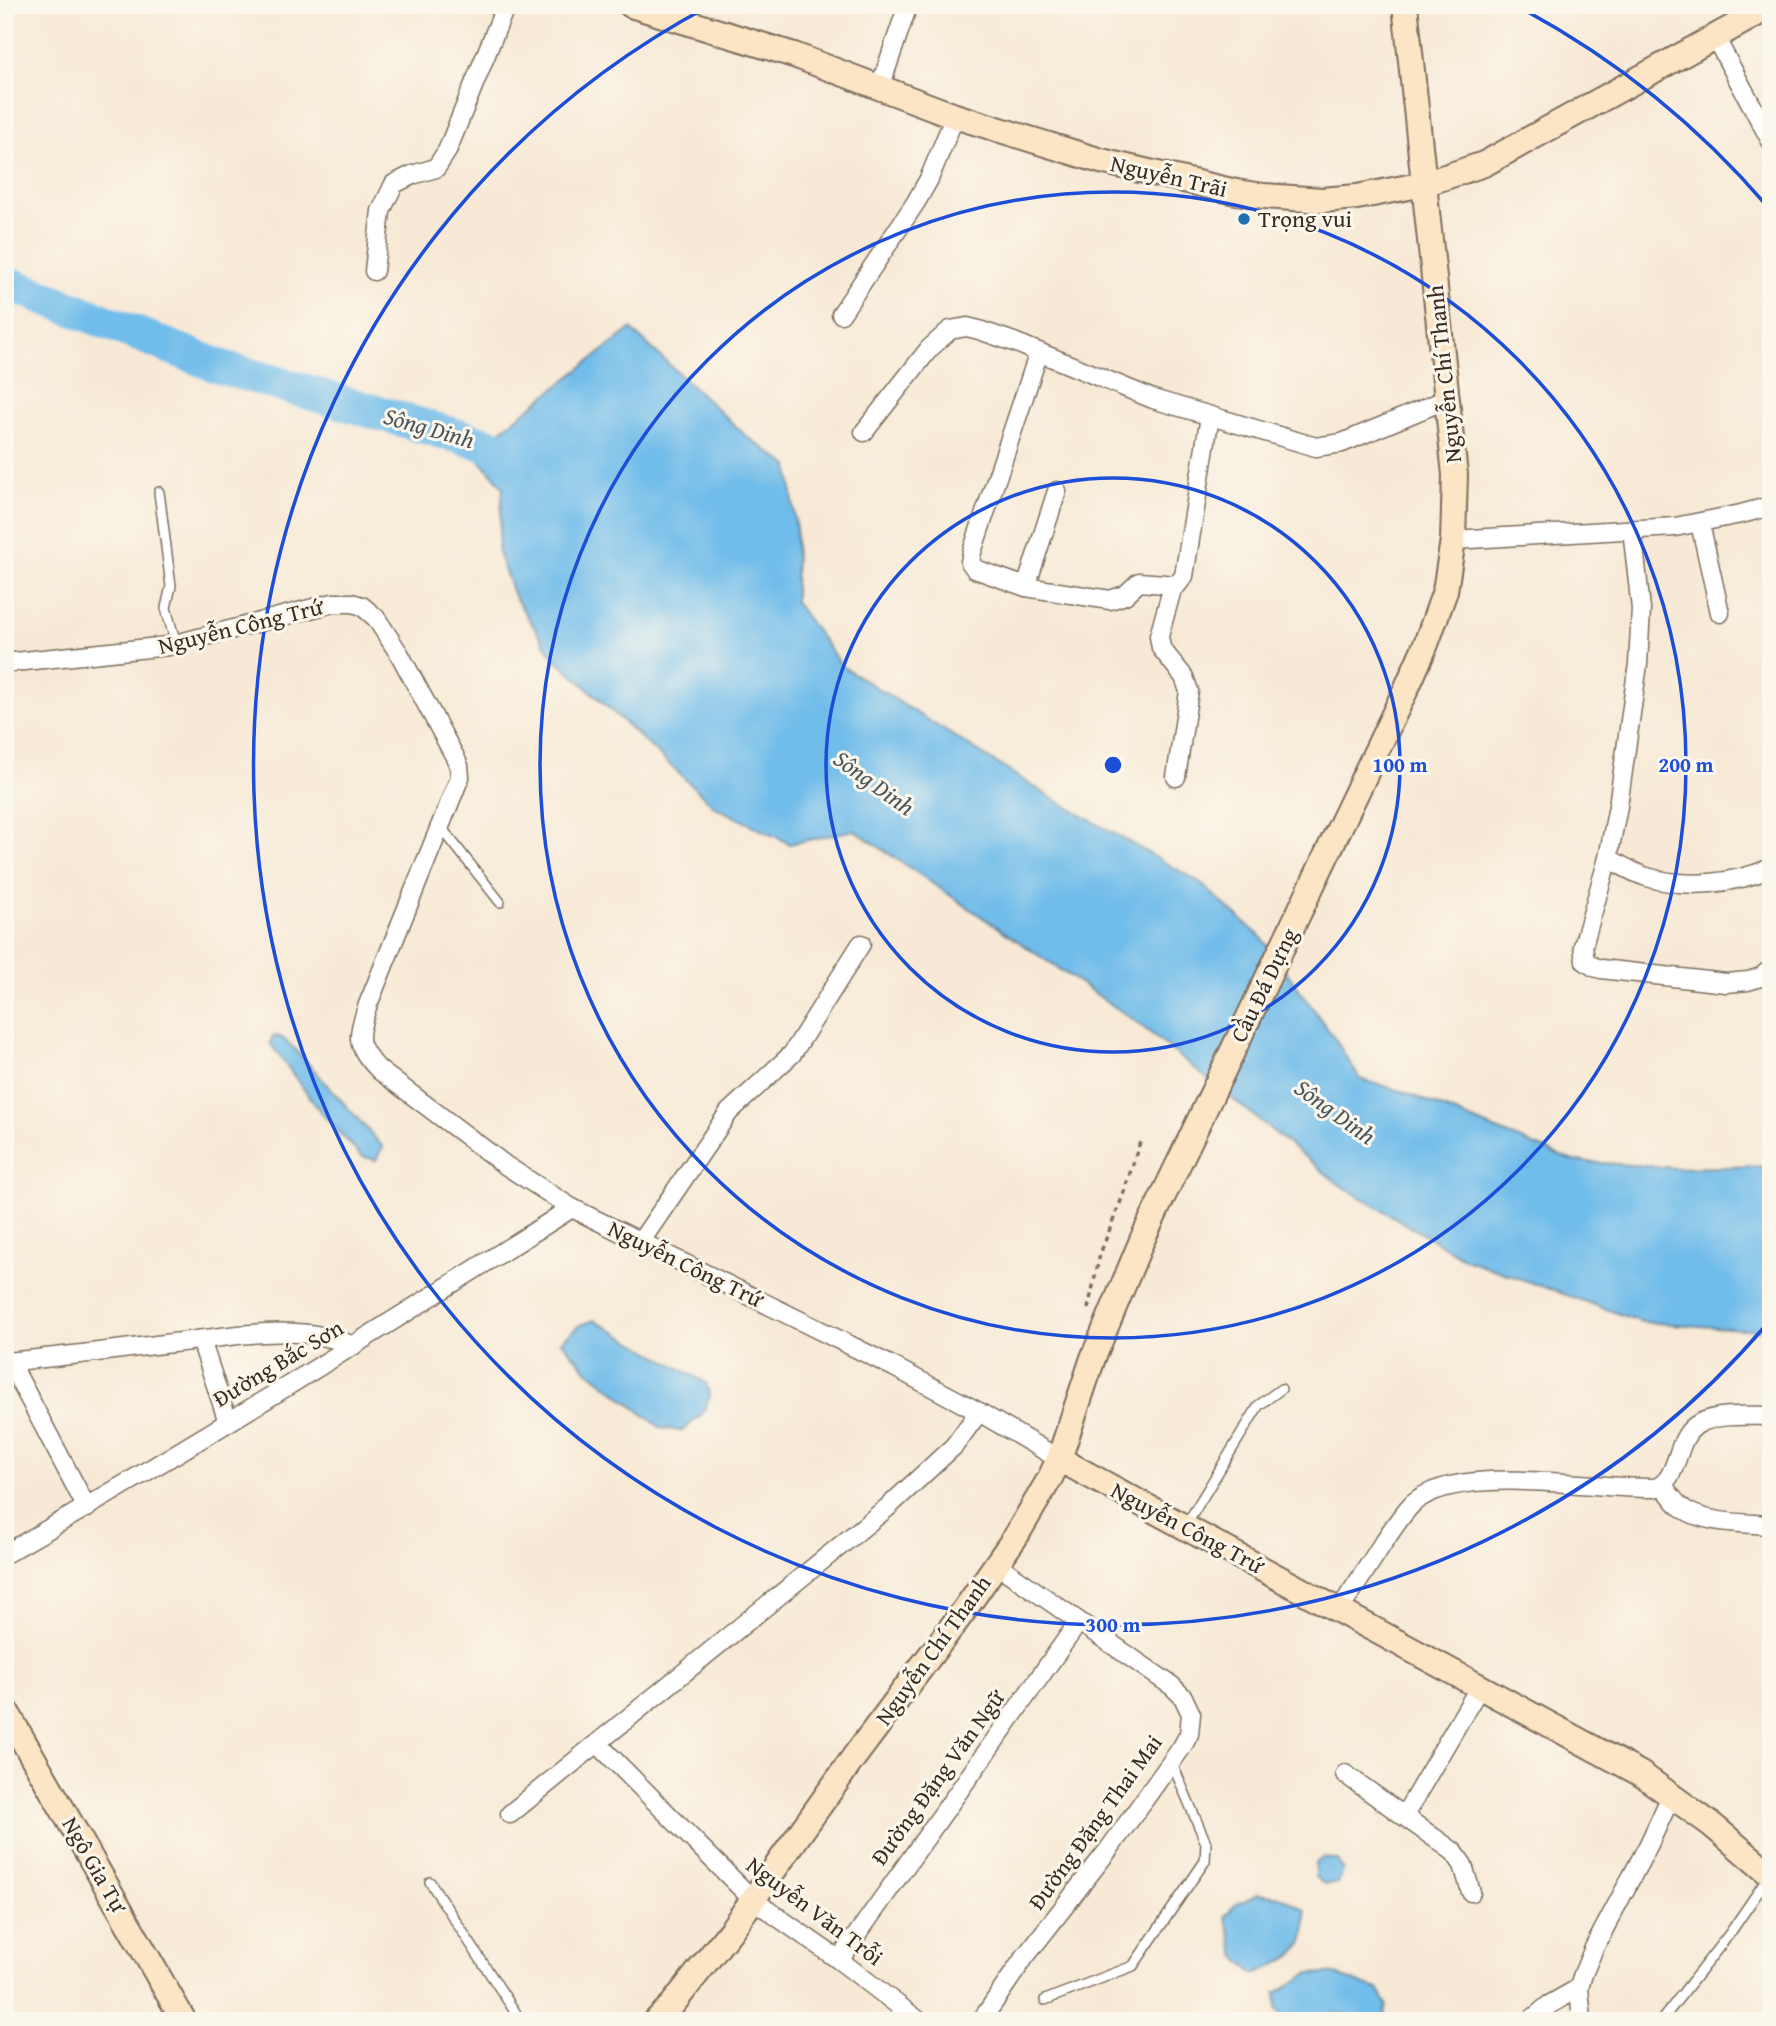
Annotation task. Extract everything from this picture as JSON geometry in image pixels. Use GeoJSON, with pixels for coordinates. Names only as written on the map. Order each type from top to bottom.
{"type":"FeatureCollection","features":[{"type":"Feature","properties":{"kind":"main road","name":"Nguyễn Trãi"},"geometry":{"type":"LineString","coordinates":[[631,5],[794,55],[954,116],[1101,161],[1196,184],[1264,196],[1331,199],[1382,193],[1424,184],[1484,164],[1771,6]]}},
{"type":"Feature","properties":{"kind":"main road","name":"Nguyễn Chí Thanh"},"geometry":{"type":"LineString","coordinates":[[1385,731],[1439,612],[1448,580],[1453,540],[1455,475],[1405,5]]}},
{"type":"Feature","properties":{"kind":"main road","name":"Cầu Đá Dựng"},"geometry":{"type":"LineString","coordinates":[[1142,1240],[1385,731]]}},
{"type":"Feature","properties":{"kind":"main road","name":"Nguyễn Chí Thanh"},"geometry":{"type":"LineString","coordinates":[[656,2021],[691,1982],[752,1899],[996,1564],[1036,1503],[1059,1459],[1086,1353],[1142,1240]]}},
{"type":"Feature","properties":{"kind":"main road","name":"Nguyễn Công Trứ"},"geometry":{"type":"LineString","coordinates":[[1059,1459],[1607,1755],[1672,1794],[1771,1875]]}},
{"type":"Feature","properties":{"kind":"main road","name":"Ngô Gia Tự"},"geometry":{"type":"LineString","coordinates":[[5,1709],[184,2021]]}},
{"type":"Feature","properties":{"kind":"street"},"geometry":{"type":"LineString","coordinates":[[373,271],[381,211],[394,184],[436,168],[447,151],[506,5]]}},
{"type":"Feature","properties":{"kind":"street"},"geometry":{"type":"LineString","coordinates":[[880,87],[908,5]]}},
{"type":"Feature","properties":{"kind":"street"},"geometry":{"type":"LineString","coordinates":[[1715,37],[1771,141]]}},
{"type":"Feature","properties":{"kind":"street"},"geometry":{"type":"LineString","coordinates":[[841,314],[916,202],[929,179],[954,116]]}},
{"type":"Feature","properties":{"kind":"street"},"geometry":{"type":"LineString","coordinates":[[864,432],[929,349],[950,330],[967,327],[1039,352],[1153,399],[1302,444],[1329,446],[1356,438],[1447,399]]}},
{"type":"Feature","properties":{"kind":"street"},"geometry":{"type":"LineString","coordinates":[[1039,352],[970,560],[975,569],[1026,587],[1110,600],[1125,595],[1139,582],[1173,586],[1181,582],[1210,416]]}},
{"type":"Feature","properties":{"kind":"street"},"geometry":{"type":"LineString","coordinates":[[1026,587],[1057,491]]}},
{"type":"Feature","properties":{"kind":"street"},"geometry":{"type":"LineString","coordinates":[[1453,540],[1675,527],[1771,506]]}},
{"type":"Feature","properties":{"kind":"street"},"geometry":{"type":"LineString","coordinates":[[1700,523],[1720,613]]}},
{"type":"Feature","properties":{"kind":"street"},"geometry":{"type":"LineString","coordinates":[[1632,529],[1641,633],[1620,793],[1608,858],[1583,946],[1584,957],[1589,964],[1601,969],[1726,982],[1748,981],[1761,977],[1771,969]]}},
{"type":"Feature","properties":{"kind":"street"},"geometry":{"type":"LineString","coordinates":[[1173,586],[1159,636],[1161,648],[1184,677],[1189,691],[1176,777]]}},
{"type":"Feature","properties":{"kind":"street","name":"Nguyễn Công Trứ"},"geometry":{"type":"LineString","coordinates":[[5,663],[149,649],[332,603],[352,603],[369,611],[384,628],[400,655],[459,766],[458,786],[366,1007],[358,1038],[360,1046],[379,1070],[505,1165],[572,1208],[979,1412],[1059,1459]]}},
{"type":"Feature","properties":{"kind":"street"},"geometry":{"type":"LineString","coordinates":[[1608,858],[1643,876],[1670,882],[1720,882],[1744,878],[1771,868]]}},
{"type":"Feature","properties":{"kind":"street"},"geometry":{"type":"LineString","coordinates":[[641,1241],[729,1112],[792,1054],[861,944]]}},
{"type":"Feature","properties":{"kind":"street","name":"Đường Bắc Sơn"},"geometry":{"type":"LineString","coordinates":[[5,1554],[87,1508],[353,1346],[572,1208]]}},
{"type":"Feature","properties":{"kind":"street"},"geometry":{"type":"LineString","coordinates":[[87,1508],[8,1362],[257,1334],[320,1334],[353,1346]]}},
{"type":"Feature","properties":{"kind":"street"},"geometry":{"type":"LineString","coordinates":[[201,1340],[228,1422]]}},
{"type":"Feature","properties":{"kind":"street"},"geometry":{"type":"LineString","coordinates":[[510,1814],[922,1478],[954,1447],[979,1412]]}},
{"type":"Feature","properties":{"kind":"street"},"geometry":{"type":"LineString","coordinates":[[1340,1609],[1400,1518],[1413,1503],[1437,1489],[1471,1483],[1547,1480],[1639,1488],[1663,1485],[1669,1477],[1682,1440],[1698,1423],[1737,1416],[1771,1416]]}},
{"type":"Feature","properties":{"kind":"street"},"geometry":{"type":"LineString","coordinates":[[1663,1485],[1681,1508],[1694,1514],[1771,1525]]}},
{"type":"Feature","properties":{"kind":"street","name":"Đường Đặng Thai Mai"},"geometry":{"type":"LineString","coordinates":[[981,2021],[1024,1958],[1109,1849],[1172,1762],[1192,1723],[1189,1707],[1172,1686],[996,1564]]}},
{"type":"Feature","properties":{"kind":"street","name":"Đường Đặng Văn Ngữ"},"geometry":{"type":"LineString","coordinates":[[839,1960],[1078,1623]]}},
{"type":"Feature","properties":{"kind":"street"},"geometry":{"type":"LineString","coordinates":[[1404,1816],[1479,1688]]}},
{"type":"Feature","properties":{"kind":"street","name":"Nguyễn Văn Trỗi"},"geometry":{"type":"LineString","coordinates":[[598,1744],[752,1899],[919,2021]]}},
{"type":"Feature","properties":{"kind":"street"},"geometry":{"type":"LineString","coordinates":[[1345,1774],[1460,1858],[1471,1892]]}},
{"type":"Feature","properties":{"kind":"street"},"geometry":{"type":"LineString","coordinates":[[1582,2021],[1579,1987],[1594,1948],[1672,1794]]}},
{"type":"Feature","properties":{"kind":"street"},"geometry":{"type":"LineString","coordinates":[[1530,2021],[1549,2005],[1579,1987]]}},
{"type":"Feature","properties":{"kind":"lane"},"geometry":{"type":"LineString","coordinates":[[159,492],[171,586],[166,608],[176,644]]}},
{"type":"Feature","properties":{"kind":"lane"},"geometry":{"type":"LineString","coordinates":[[440,826],[500,902]]}},
{"type":"Feature","properties":{"kind":"lane"},"geometry":{"type":"LineString","coordinates":[[1185,1527],[1259,1405],[1281,1390]]}},
{"type":"Feature","properties":{"kind":"lane"},"geometry":{"type":"LineString","coordinates":[[1045,2000],[1133,1966],[1205,1861],[1206,1843],[1172,1762]]}},
{"type":"Feature","properties":{"kind":"lane"},"geometry":{"type":"LineString","coordinates":[[1661,2021],[1730,1933],[1771,1875]]}},
{"type":"Feature","properties":{"kind":"lane"},"geometry":{"type":"LineString","coordinates":[[430,1882],[521,2021]]}},
{"type":"Feature","properties":{"kind":"path"},"geometry":{"type":"LineString","coordinates":[[1086,1353],[1100,1254],[1140,1142]]}},
{"type":"Feature","properties":{"kind":"water"},"geometry":{"type":"Polygon","coordinates":[[[631,329],[745,435],[789,466],[796,530],[795,602],[842,666],[1052,798],[1199,882],[1261,937],[1335,1039],[1360,1079],[1404,1092],[1573,1161],[1676,1168],[1771,1166],[1771,1331],[1642,1322],[1465,1259],[1340,1185],[1134,1020],[854,830],[790,844],[715,807],[553,656],[514,596],[498,552],[503,487],[473,452],[631,329]]]}},
{"type":"Feature","properties":{"kind":"water"},"geometry":{"type":"Polygon","coordinates":[[[273,1036],[281,1037],[296,1050],[383,1147],[376,1160],[361,1156],[323,1115],[270,1043],[273,1036]]]}},
{"type":"Feature","properties":{"kind":"water"},"geometry":{"type":"Polygon","coordinates":[[[594,1320],[706,1383],[710,1396],[702,1414],[682,1431],[661,1428],[586,1369],[561,1341],[580,1325],[594,1320]]]}},
{"type":"Feature","properties":{"kind":"water"},"geometry":{"type":"Polygon","coordinates":[[[1324,1857],[1337,1860],[1343,1870],[1338,1883],[1324,1884],[1315,1877],[1315,1863],[1324,1857]]]}},
{"type":"Feature","properties":{"kind":"water"},"geometry":{"type":"Polygon","coordinates":[[[1258,1894],[1281,1897],[1306,1910],[1306,1927],[1298,1950],[1281,1962],[1254,1974],[1236,1956],[1225,1916],[1235,1905],[1258,1894]]]}},
{"type":"Feature","properties":{"kind":"water"},"geometry":{"type":"Polygon","coordinates":[[[1330,1973],[1378,1989],[1387,2005],[1384,2020],[1363,2021],[1335,2012],[1314,2021],[1286,2021],[1277,2010],[1276,1993],[1308,1974],[1330,1973]]]}},
{"type":"Feature","properties":{"kind":"waterway","name":"Sông Dinh"},"geometry":{"type":"LineString","coordinates":[[5,282],[221,367],[529,457]]}},
{"type":"Feature","properties":{"kind":"place","name":"Trọng vui"},"geometry":{"type":"Point","coordinates":[1244,219]}}]}
